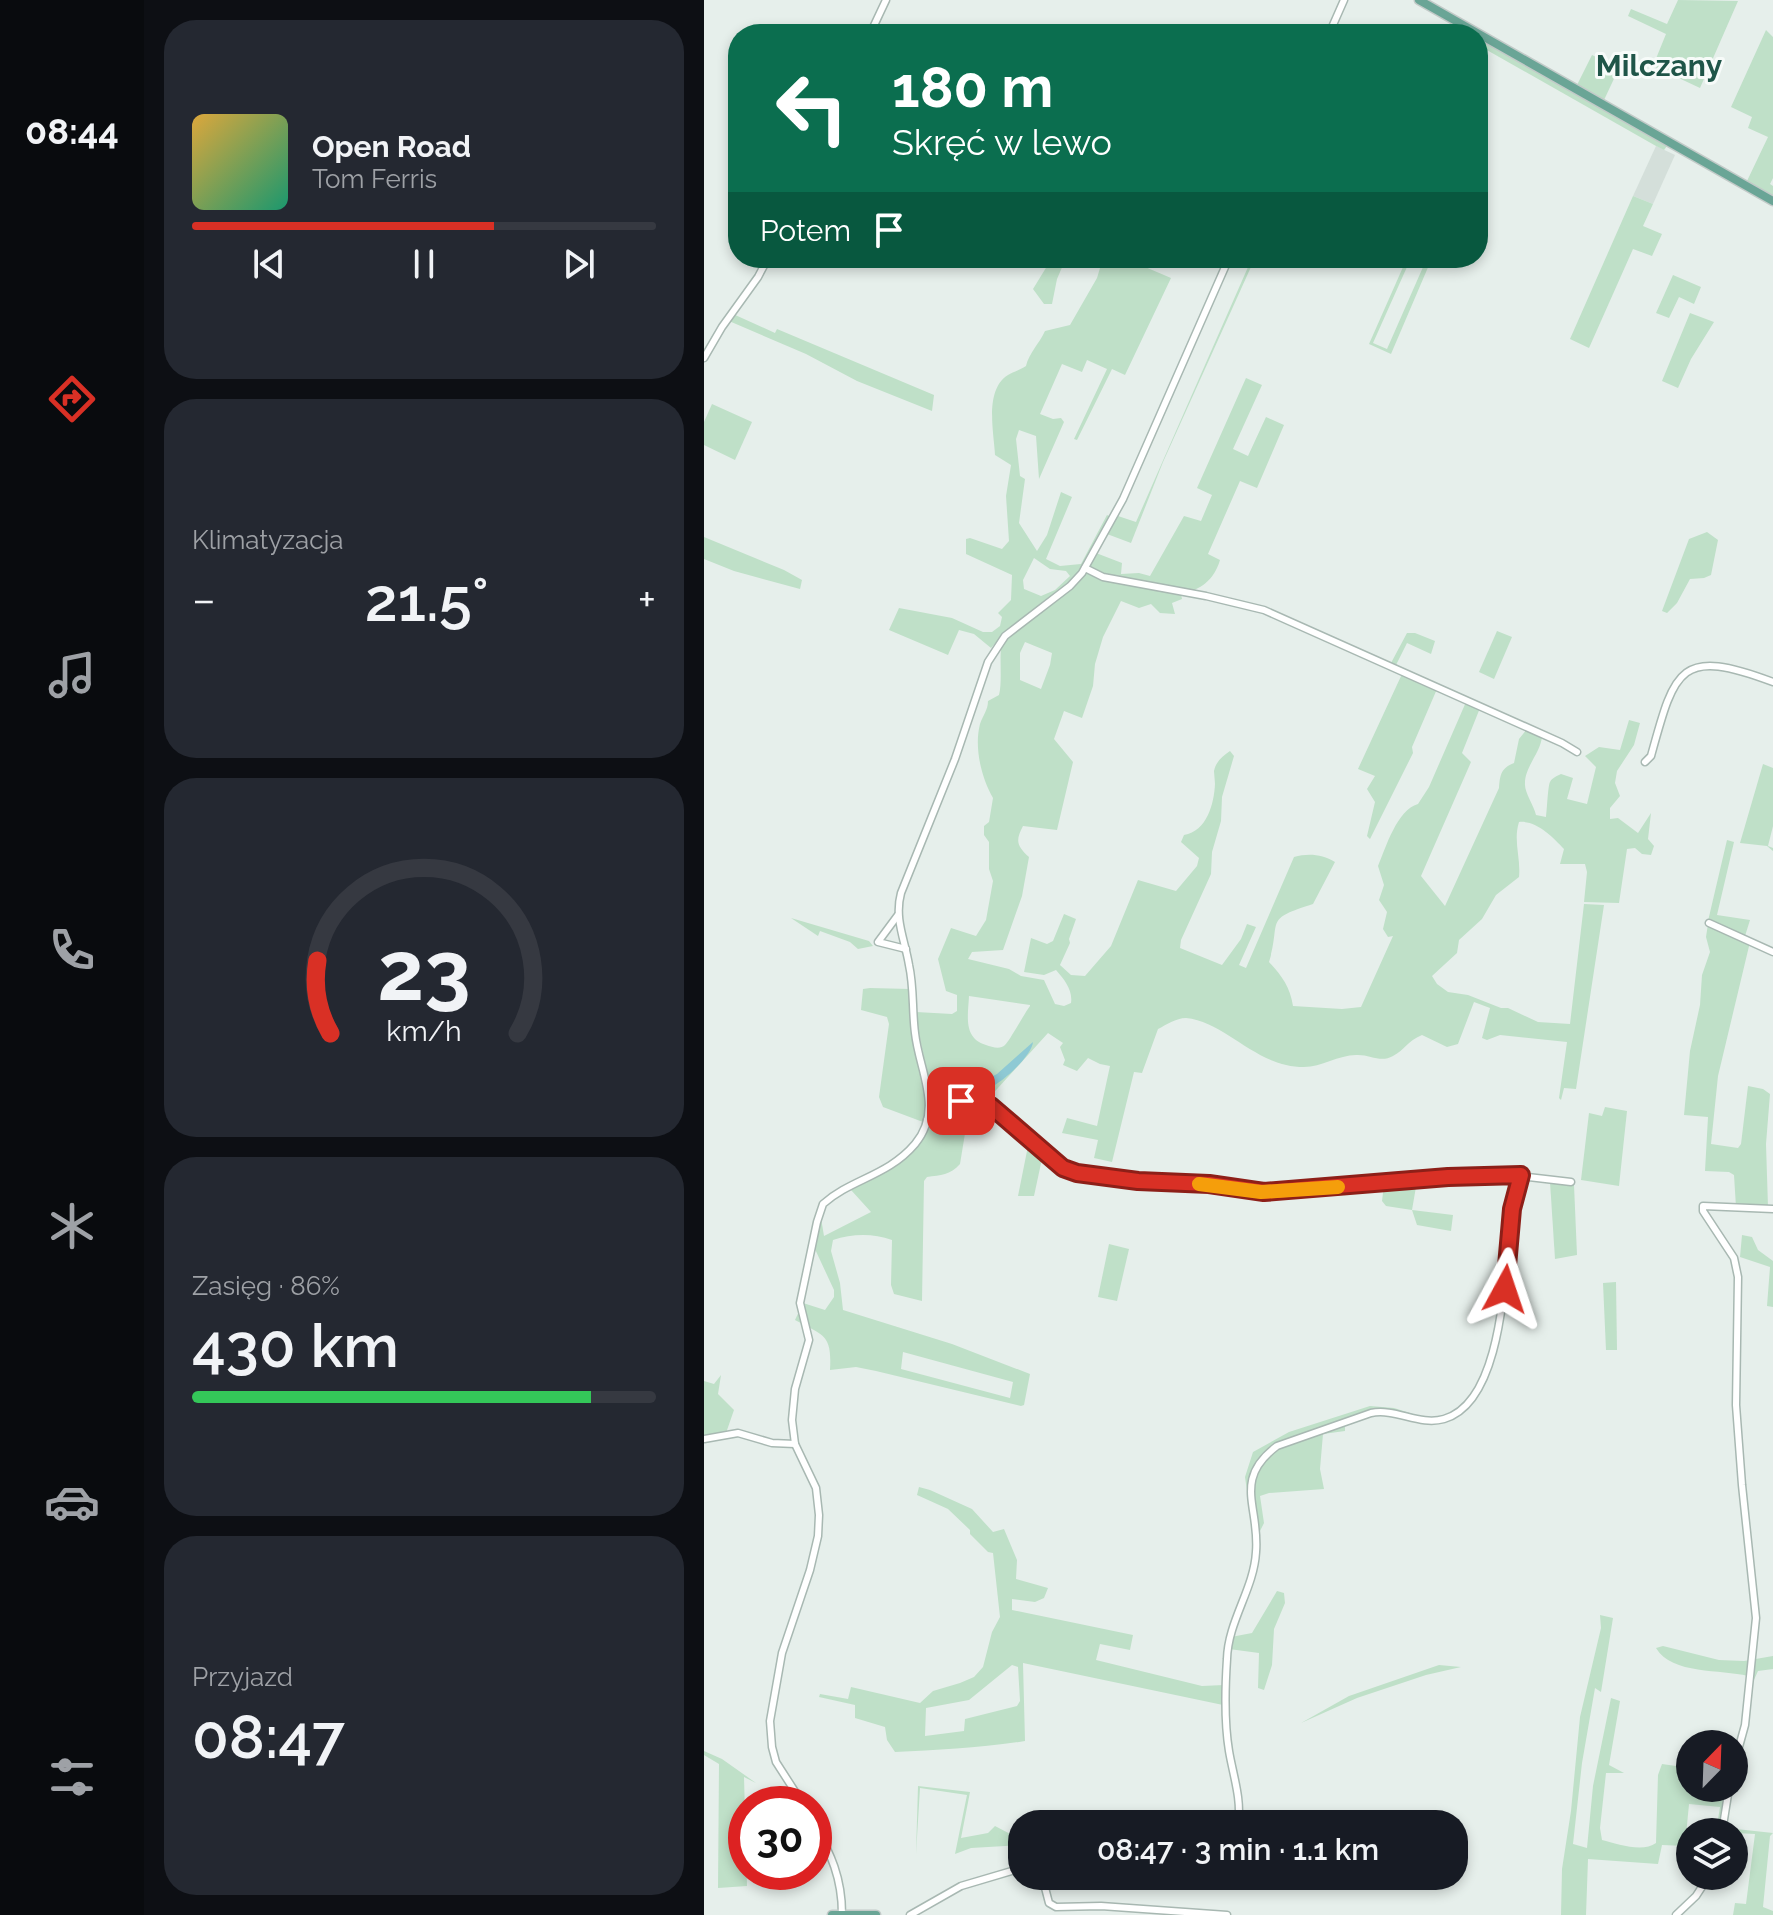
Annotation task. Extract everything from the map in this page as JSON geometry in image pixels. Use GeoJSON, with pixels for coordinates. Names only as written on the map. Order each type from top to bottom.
{"type":"FeatureCollection","features":[{"type":"Feature","properties":{"kind":"main road"},"geometry":{"type":"LineString","coordinates":[[1419,0],[1461,24]]}},
{"type":"Feature","properties":{"kind":"main road"},"geometry":{"type":"LineString","coordinates":[[1488,39],[1773,201]]}},
{"type":"Feature","properties":{"kind":"main road"},"geometry":{"type":"LineString","coordinates":[[836,1915],[876,1915]]}},
{"type":"Feature","properties":{"kind":"street"},"geometry":{"type":"LineString","coordinates":[[875,24],[886,0]]}},
{"type":"Feature","properties":{"kind":"street"},"geometry":{"type":"LineString","coordinates":[[1333,24],[1344,0]]}},
{"type":"Feature","properties":{"kind":"street"},"geometry":{"type":"LineString","coordinates":[[704,358],[763,268]]}},
{"type":"Feature","properties":{"kind":"street"},"geometry":{"type":"LineString","coordinates":[[791,1786],[776,1762],[770,1731],[774,1690],[782,1653],[818,1536],[819,1515],[816,1488],[795,1444],[792,1420],[794,1397],[809,1340],[800,1303],[821,1209],[829,1199],[898,1161],[919,1139],[927,1120],[928,1087],[916,1041],[912,982],[898,915],[904,883],[949,777],[992,654],[1005,636],[1070,586],[1085,568],[1123,499],[1225,268]]}},
{"type":"Feature","properties":{"kind":"street"},"geometry":{"type":"LineString","coordinates":[[1085,568],[1103,577],[1264,610],[1559,741],[1577,752]]}},
{"type":"Feature","properties":{"kind":"street"},"geometry":{"type":"LineString","coordinates":[[1645,762],[1651,756],[1671,694],[1693,667],[1704,664],[1730,667],[1773,682]]}},
{"type":"Feature","properties":{"kind":"street"},"geometry":{"type":"LineString","coordinates":[[898,915],[878,942],[906,949]]}},
{"type":"Feature","properties":{"kind":"street"},"geometry":{"type":"LineString","coordinates":[[1709,923],[1773,952]]}},
{"type":"Feature","properties":{"kind":"street"},"geometry":{"type":"LineString","coordinates":[[927,1120],[961,1101],[984,1103],[1063,1168],[1077,1173],[1138,1181],[1209,1184],[1264,1192],[1448,1177],[1521,1175],[1571,1182]]}},
{"type":"Feature","properties":{"kind":"street"},"geometry":{"type":"LineString","coordinates":[[1239,1810],[1227,1736],[1227,1654],[1232,1628],[1256,1559],[1250,1494],[1254,1469],[1277,1446],[1371,1413],[1386,1411],[1434,1421],[1454,1415],[1470,1404],[1500,1325],[1512,1209],[1521,1175]]}},
{"type":"Feature","properties":{"kind":"street"},"geometry":{"type":"LineString","coordinates":[[1744,1730],[1756,1618],[1736,1405],[1738,1277],[1734,1258],[1703,1206],[1773,1209]]}},
{"type":"Feature","properties":{"kind":"street"},"geometry":{"type":"LineString","coordinates":[[704,1439],[738,1433],[772,1443],[795,1444]]}},
{"type":"Feature","properties":{"kind":"street"},"geometry":{"type":"LineString","coordinates":[[832,1861],[843,1892],[836,1915]]}},
{"type":"Feature","properties":{"kind":"street"},"geometry":{"type":"LineString","coordinates":[[910,1915],[961,1886],[1008,1871]]}},
{"type":"Feature","properties":{"kind":"street"},"geometry":{"type":"LineString","coordinates":[[1046,1890],[1049,1903],[1056,1907],[1101,1906],[1227,1915]]}},
{"type":"Feature","properties":{"kind":"street"},"geometry":{"type":"LineString","coordinates":[[1676,1915],[1700,1890]]}},
{"type":"Feature","properties":{"kind":"shaded area"},"geometry":{"type":"Polygon","coordinates":[[[1656,146],[1675,155],[1653,204],[1633,196],[1656,146]]]}},
{"type":"Feature","properties":{"kind":"green space"},"geometry":{"type":"Polygon","coordinates":[[[1678,0],[1738,1],[1700,88],[1653,66],[1666,34],[1628,16],[1631,9],[1667,24],[1678,0]]]}},
{"type":"Feature","properties":{"kind":"green space"},"geometry":{"type":"Polygon","coordinates":[[[1766,30],[1773,37],[1773,178],[1770,184],[1773,186],[1773,197],[1747,181],[1768,137],[1748,128],[1752,117],[1731,107],[1766,30]]]}},
{"type":"Feature","properties":{"kind":"green space"},"geometry":{"type":"Polygon","coordinates":[[[1488,45],[1667,146],[1664,150],[1488,51],[1488,45]]]}},
{"type":"Feature","properties":{"kind":"green space"},"geometry":{"type":"Polygon","coordinates":[[[1592,55],[1619,68],[1604,100],[1577,85],[1592,55]]]}},
{"type":"Feature","properties":{"kind":"green space"},"geometry":{"type":"Polygon","coordinates":[[[1633,196],[1653,204],[1643,226],[1662,234],[1652,256],[1633,249],[1589,348],[1570,339],[1633,196]]]}},
{"type":"Feature","properties":{"kind":"green space"},"geometry":{"type":"Polygon","coordinates":[[[1046,268],[1062,268],[1052,304],[1044,304],[1033,289],[1046,268]]]}},
{"type":"Feature","properties":{"kind":"green space"},"geometry":{"type":"Polygon","coordinates":[[[1100,268],[1148,268],[1171,278],[1125,375],[1112,369],[1077,440],[1074,439],[1107,369],[1087,360],[1082,372],[1062,364],[1040,414],[1053,419],[1061,418],[1064,422],[1039,479],[1036,436],[1019,430],[1016,439],[1020,476],[1025,479],[1019,523],[1037,551],[1047,535],[1061,492],[1072,497],[1046,559],[1060,566],[1081,564],[1107,515],[1111,517],[1091,555],[1066,586],[1011,628],[991,648],[974,634],[959,630],[948,655],[889,630],[899,608],[952,618],[983,632],[992,632],[1000,626],[1002,617],[998,613],[1011,600],[1012,575],[966,554],[966,539],[1002,549],[1009,541],[1006,496],[1011,465],[995,455],[993,401],[1001,382],[1026,366],[1045,331],[1070,325],[1100,268]],[[1034,558],[1023,580],[1024,589],[1041,596],[1055,590],[1070,576],[1066,571],[1050,569],[1034,558]]]}},
{"type":"Feature","properties":{"kind":"green space"},"geometry":{"type":"Polygon","coordinates":[[[1248,268],[1250,268],[1163,462],[1131,543],[1107,534],[1118,516],[1136,522],[1248,268]]]}},
{"type":"Feature","properties":{"kind":"green space"},"geometry":{"type":"Polygon","coordinates":[[[1403,268],[1407,268],[1373,343],[1387,349],[1423,268],[1428,268],[1391,354],[1369,344],[1403,268]]]}},
{"type":"Feature","properties":{"kind":"green space"},"geometry":{"type":"Polygon","coordinates":[[[1673,275],[1701,287],[1694,304],[1679,297],[1669,318],[1656,313],[1673,275]]]}},
{"type":"Feature","properties":{"kind":"green space"},"geometry":{"type":"Polygon","coordinates":[[[1690,313],[1714,322],[1691,359],[1678,388],[1662,381],[1690,313]]]}},
{"type":"Feature","properties":{"kind":"green space"},"geometry":{"type":"Polygon","coordinates":[[[733,314],[775,333],[777,329],[934,395],[932,411],[857,381],[806,354],[729,321],[733,314]]]}},
{"type":"Feature","properties":{"kind":"green space"},"geometry":{"type":"Polygon","coordinates":[[[1246,378],[1262,385],[1233,449],[1248,456],[1266,417],[1284,425],[1257,488],[1240,481],[1208,554],[1220,560],[1214,573],[1206,583],[1181,594],[1182,599],[1172,603],[1175,614],[1160,613],[1151,604],[1139,608],[1121,601],[1103,637],[1095,664],[1093,686],[1082,718],[1064,711],[1054,739],[1073,762],[1057,830],[1023,826],[1018,843],[1029,857],[1022,896],[1003,950],[972,952],[968,959],[1044,980],[1055,1004],[1064,1006],[1071,1003],[1069,989],[1056,970],[1044,975],[1024,972],[1031,938],[1047,944],[1053,941],[1064,914],[1076,919],[1060,965],[1071,975],[1085,976],[1111,946],[1138,880],[1176,891],[1197,866],[1199,858],[1181,842],[1184,835],[1198,828],[1208,816],[1214,792],[1215,767],[1230,751],[1234,756],[1222,797],[1221,821],[1212,852],[1211,874],[1180,948],[1222,965],[1241,939],[1247,924],[1256,927],[1239,965],[1246,968],[1294,857],[1325,857],[1335,862],[1313,904],[1280,918],[1269,962],[1285,982],[1293,1006],[1361,1007],[1393,936],[1388,937],[1383,929],[1387,912],[1379,900],[1384,885],[1378,866],[1398,821],[1418,804],[1429,787],[1466,702],[1480,708],[1462,753],[1471,762],[1421,876],[1445,906],[1499,788],[1502,772],[1514,763],[1519,739],[1527,729],[1542,736],[1525,778],[1525,788],[1536,815],[1546,817],[1550,782],[1561,774],[1573,778],[1567,799],[1587,804],[1596,767],[1585,756],[1599,747],[1620,750],[1629,720],[1640,723],[1634,745],[1617,771],[1615,783],[1620,796],[1610,808],[1610,819],[1618,818],[1638,833],[1651,813],[1648,839],[1654,846],[1651,855],[1642,854],[1635,848],[1627,849],[1619,903],[1584,902],[1585,864],[1560,864],[1564,849],[1560,844],[1538,826],[1519,822],[1519,877],[1496,895],[1482,919],[1459,940],[1457,953],[1432,976],[1448,992],[1508,1008],[1538,1022],[1570,1024],[1584,904],[1604,905],[1576,1089],[1564,1088],[1561,1100],[1567,1042],[1500,1035],[1487,1040],[1482,1038],[1490,1008],[1474,1002],[1458,1044],[1447,1047],[1422,1035],[1389,1058],[1351,1055],[1304,1067],[1271,1060],[1201,1021],[1186,1018],[1171,1022],[1158,1029],[1142,1073],[1134,1072],[1112,1162],[1094,1158],[1098,1140],[1062,1133],[1067,1118],[1097,1126],[1110,1066],[1088,1058],[1077,1071],[1063,1065],[1065,1060],[1060,1047],[1063,1043],[1048,1033],[987,1100],[966,1097],[931,1115],[930,1089],[916,1012],[952,1014],[957,1011],[957,995],[946,991],[938,959],[951,928],[976,936],[986,920],[993,881],[984,826],[989,822],[993,798],[980,762],[978,733],[988,701],[999,695],[1003,641],[1068,589],[1096,553],[1122,563],[1121,574],[1150,576],[1184,516],[1201,521],[1212,495],[1197,488],[1246,378]],[[1025,642],[1020,653],[1020,680],[1041,689],[1052,653],[1025,642]],[[969,996],[970,1032],[979,1042],[996,1048],[1005,1045],[1030,1006],[1030,1005],[969,996]]]}},
{"type":"Feature","properties":{"kind":"green space"},"geometry":{"type":"Polygon","coordinates":[[[712,404],[752,422],[735,460],[704,445],[704,422],[712,404]]]}},
{"type":"Feature","properties":{"kind":"green space"},"geometry":{"type":"Polygon","coordinates":[[[1707,532],[1718,540],[1711,575],[1690,579],[1677,603],[1667,613],[1662,611],[1689,539],[1707,532]]]}},
{"type":"Feature","properties":{"kind":"green space"},"geometry":{"type":"Polygon","coordinates":[[[704,537],[784,570],[802,580],[800,589],[734,571],[704,559],[704,537]]]}},
{"type":"Feature","properties":{"kind":"green space"},"geometry":{"type":"Polygon","coordinates":[[[1497,631],[1512,637],[1494,679],[1479,672],[1497,631]]]}},
{"type":"Feature","properties":{"kind":"green space"},"geometry":{"type":"Polygon","coordinates":[[[1407,633],[1435,641],[1431,654],[1407,643],[1396,665],[1391,663],[1407,633]]]}},
{"type":"Feature","properties":{"kind":"green space"},"geometry":{"type":"Polygon","coordinates":[[[1402,674],[1437,689],[1412,747],[1413,753],[1370,839],[1367,836],[1375,802],[1367,789],[1375,776],[1358,769],[1402,674]]]}},
{"type":"Feature","properties":{"kind":"green space"},"geometry":{"type":"Polygon","coordinates":[[[1763,764],[1773,768],[1773,826],[1768,846],[1773,851],[1767,846],[1740,843],[1763,764]]]}},
{"type":"Feature","properties":{"kind":"green space"},"geometry":{"type":"Polygon","coordinates":[[[1727,840],[1734,842],[1717,915],[1750,920],[1745,936],[1708,921],[1727,840]]]}},
{"type":"Feature","properties":{"kind":"green space"},"geometry":{"type":"Polygon","coordinates":[[[791,918],[869,941],[873,946],[858,949],[850,942],[820,931],[818,936],[791,918]]]}},
{"type":"Feature","properties":{"kind":"green space"},"geometry":{"type":"Polygon","coordinates":[[[1708,924],[1750,942],[1718,1076],[1711,1144],[1738,1148],[1748,1086],[1770,1094],[1766,1144],[1768,1207],[1736,1207],[1734,1175],[1705,1171],[1708,1117],[1684,1115],[1702,975],[1710,952],[1706,937],[1708,924]]]}},
{"type":"Feature","properties":{"kind":"green space"},"geometry":{"type":"Polygon","coordinates":[[[863,989],[910,989],[927,1093],[923,1122],[883,1107],[879,1097],[889,1024],[887,1017],[861,1010],[863,989]]]}},
{"type":"Feature","properties":{"kind":"green space"},"geometry":{"type":"Polygon","coordinates":[[[970,1103],[960,1164],[949,1172],[927,1177],[924,1181],[922,1301],[894,1294],[891,1285],[892,1240],[870,1235],[855,1236],[833,1240],[831,1251],[840,1283],[843,1310],[952,1344],[1030,1374],[1024,1405],[1021,1406],[856,1367],[830,1370],[829,1349],[824,1338],[795,1320],[803,1303],[825,1310],[834,1297],[834,1290],[814,1247],[821,1218],[824,1236],[871,1212],[851,1190],[899,1164],[919,1144],[928,1125],[958,1104],[970,1103]],[[903,1352],[901,1369],[1010,1398],[1013,1382],[903,1352]]]}},
{"type":"Feature","properties":{"kind":"green space"},"geometry":{"type":"Polygon","coordinates":[[[1605,1107],[1627,1111],[1619,1186],[1581,1180],[1589,1113],[1602,1116],[1605,1107]]]}},
{"type":"Feature","properties":{"kind":"green space"},"geometry":{"type":"Polygon","coordinates":[[[1029,1141],[1043,1154],[1034,1196],[1018,1196],[1029,1141]]]}},
{"type":"Feature","properties":{"kind":"green space"},"geometry":{"type":"Polygon","coordinates":[[[1417,1181],[1412,1210],[1386,1206],[1382,1201],[1384,1185],[1417,1181]]]}},
{"type":"Feature","properties":{"kind":"green space"},"geometry":{"type":"Polygon","coordinates":[[[1550,1182],[1574,1185],[1577,1255],[1555,1259],[1550,1182]]]}},
{"type":"Feature","properties":{"kind":"green space"},"geometry":{"type":"Polygon","coordinates":[[[1412,1210],[1453,1215],[1451,1231],[1417,1225],[1412,1210]]]}},
{"type":"Feature","properties":{"kind":"green space"},"geometry":{"type":"Polygon","coordinates":[[[1742,1235],[1752,1237],[1758,1250],[1773,1261],[1773,1307],[1767,1306],[1770,1267],[1740,1257],[1742,1235]]]}},
{"type":"Feature","properties":{"kind":"green space"},"geometry":{"type":"Polygon","coordinates":[[[1109,1244],[1129,1249],[1117,1301],[1098,1297],[1109,1244]]]}},
{"type":"Feature","properties":{"kind":"green space"},"geometry":{"type":"Polygon","coordinates":[[[1616,1282],[1617,1350],[1606,1350],[1603,1283],[1616,1282]]]}},
{"type":"Feature","properties":{"kind":"green space"},"geometry":{"type":"Polygon","coordinates":[[[721,1375],[718,1394],[734,1410],[726,1433],[704,1437],[704,1381],[714,1384],[721,1375]]]}},
{"type":"Feature","properties":{"kind":"green space"},"geometry":{"type":"Polygon","coordinates":[[[1370,1406],[1394,1408],[1429,1419],[1383,1408],[1289,1438],[1270,1449],[1258,1461],[1251,1477],[1248,1498],[1245,1477],[1253,1452],[1289,1432],[1370,1406]]]}},
{"type":"Feature","properties":{"kind":"green space"},"geometry":{"type":"Polygon","coordinates":[[[1345,1424],[1345,1431],[1323,1434],[1320,1469],[1324,1489],[1260,1496],[1264,1523],[1258,1535],[1252,1492],[1254,1476],[1261,1463],[1286,1444],[1345,1424]]]}},
{"type":"Feature","properties":{"kind":"green space"},"geometry":{"type":"Polygon","coordinates":[[[919,1487],[930,1490],[972,1509],[993,1532],[1004,1529],[1017,1560],[1016,1579],[1048,1588],[1044,1598],[1035,1602],[1012,1599],[1012,1610],[1133,1635],[1130,1650],[1100,1644],[1096,1660],[1202,1686],[1224,1685],[1223,1705],[1023,1663],[1025,1741],[895,1752],[887,1740],[885,1727],[855,1718],[855,1705],[819,1697],[820,1694],[848,1699],[851,1687],[920,1703],[933,1691],[974,1677],[983,1667],[992,1632],[1000,1617],[993,1553],[988,1552],[948,1509],[917,1495],[919,1487]],[[1012,1665],[969,1700],[926,1708],[925,1736],[964,1731],[965,1719],[1017,1706],[1020,1701],[1018,1667],[1012,1665]]]}},
{"type":"Feature","properties":{"kind":"green space"},"geometry":{"type":"Polygon","coordinates":[[[1277,1591],[1284,1593],[1285,1603],[1274,1629],[1272,1665],[1264,1690],[1258,1688],[1259,1653],[1229,1649],[1231,1637],[1252,1633],[1277,1591]]]}},
{"type":"Feature","properties":{"kind":"green space"},"geometry":{"type":"Polygon","coordinates":[[[1600,1615],[1613,1618],[1601,1692],[1595,1688],[1573,1844],[1587,1848],[1593,1786],[1611,1698],[1620,1701],[1609,1765],[1624,1773],[1606,1773],[1600,1828],[1602,1840],[1637,1848],[1656,1843],[1658,1775],[1662,1764],[1676,1766],[1676,1802],[1729,1802],[1726,1818],[1718,1818],[1720,1807],[1689,1804],[1688,1818],[1676,1818],[1676,1846],[1662,1845],[1658,1864],[1588,1859],[1586,1915],[1561,1915],[1562,1869],[1580,1717],[1601,1628],[1600,1615]]]}},
{"type":"Feature","properties":{"kind":"green space"},"geometry":{"type":"Polygon","coordinates":[[[1663,1646],[1719,1660],[1744,1661],[1773,1656],[1773,1669],[1758,1671],[1753,1682],[1748,1676],[1698,1670],[1673,1663],[1656,1648],[1663,1646]]]}},
{"type":"Feature","properties":{"kind":"green space"},"geometry":{"type":"Polygon","coordinates":[[[1439,1665],[1461,1667],[1357,1698],[1301,1723],[1349,1696],[1439,1665]]]}},
{"type":"Feature","properties":{"kind":"green space"},"geometry":{"type":"Polygon","coordinates":[[[704,1751],[722,1759],[756,1783],[744,1777],[744,1786],[728,1786],[728,1887],[718,1888],[719,1764],[704,1755],[704,1751]]]}},
{"type":"Feature","properties":{"kind":"green space"},"geometry":{"type":"Polygon","coordinates":[[[918,1786],[970,1792],[961,1838],[988,1833],[995,1826],[1008,1833],[1008,1846],[971,1848],[955,1854],[967,1795],[920,1788],[916,1854],[918,1786]]]}},
{"type":"Feature","properties":{"kind":"green space"},"geometry":{"type":"Polygon","coordinates":[[[1748,1830],[1773,1833],[1770,1836],[1763,1907],[1773,1911],[1773,1915],[1733,1915],[1735,1903],[1746,1904],[1755,1834],[1748,1834],[1748,1830]]]}},
{"type":"Feature","properties":{"kind":"water"},"geometry":{"type":"Polygon","coordinates":[[[1033,1042],[1026,1056],[1010,1073],[992,1087],[975,1093],[981,1082],[997,1074],[1033,1042]]]}},
{"type":"Feature","properties":{"kind":"slow traffic"},"geometry":{"type":"LineString","coordinates":[[1199,1184],[1261,1192],[1338,1187]]}},
{"type":"Feature","properties":{"kind":"district","name":"Milczany"},"geometry":{"type":"Point","coordinates":[1659,66]}},
{"type":"Feature","properties":{"kind":"route"},"geometry":{"type":"LineString","coordinates":[[961,1101],[991,1106],[1057,1164],[1077,1173],[1162,1183],[1224,1185],[1264,1192],[1448,1177],[1521,1175],[1512,1209],[1505,1289]]}}]}
